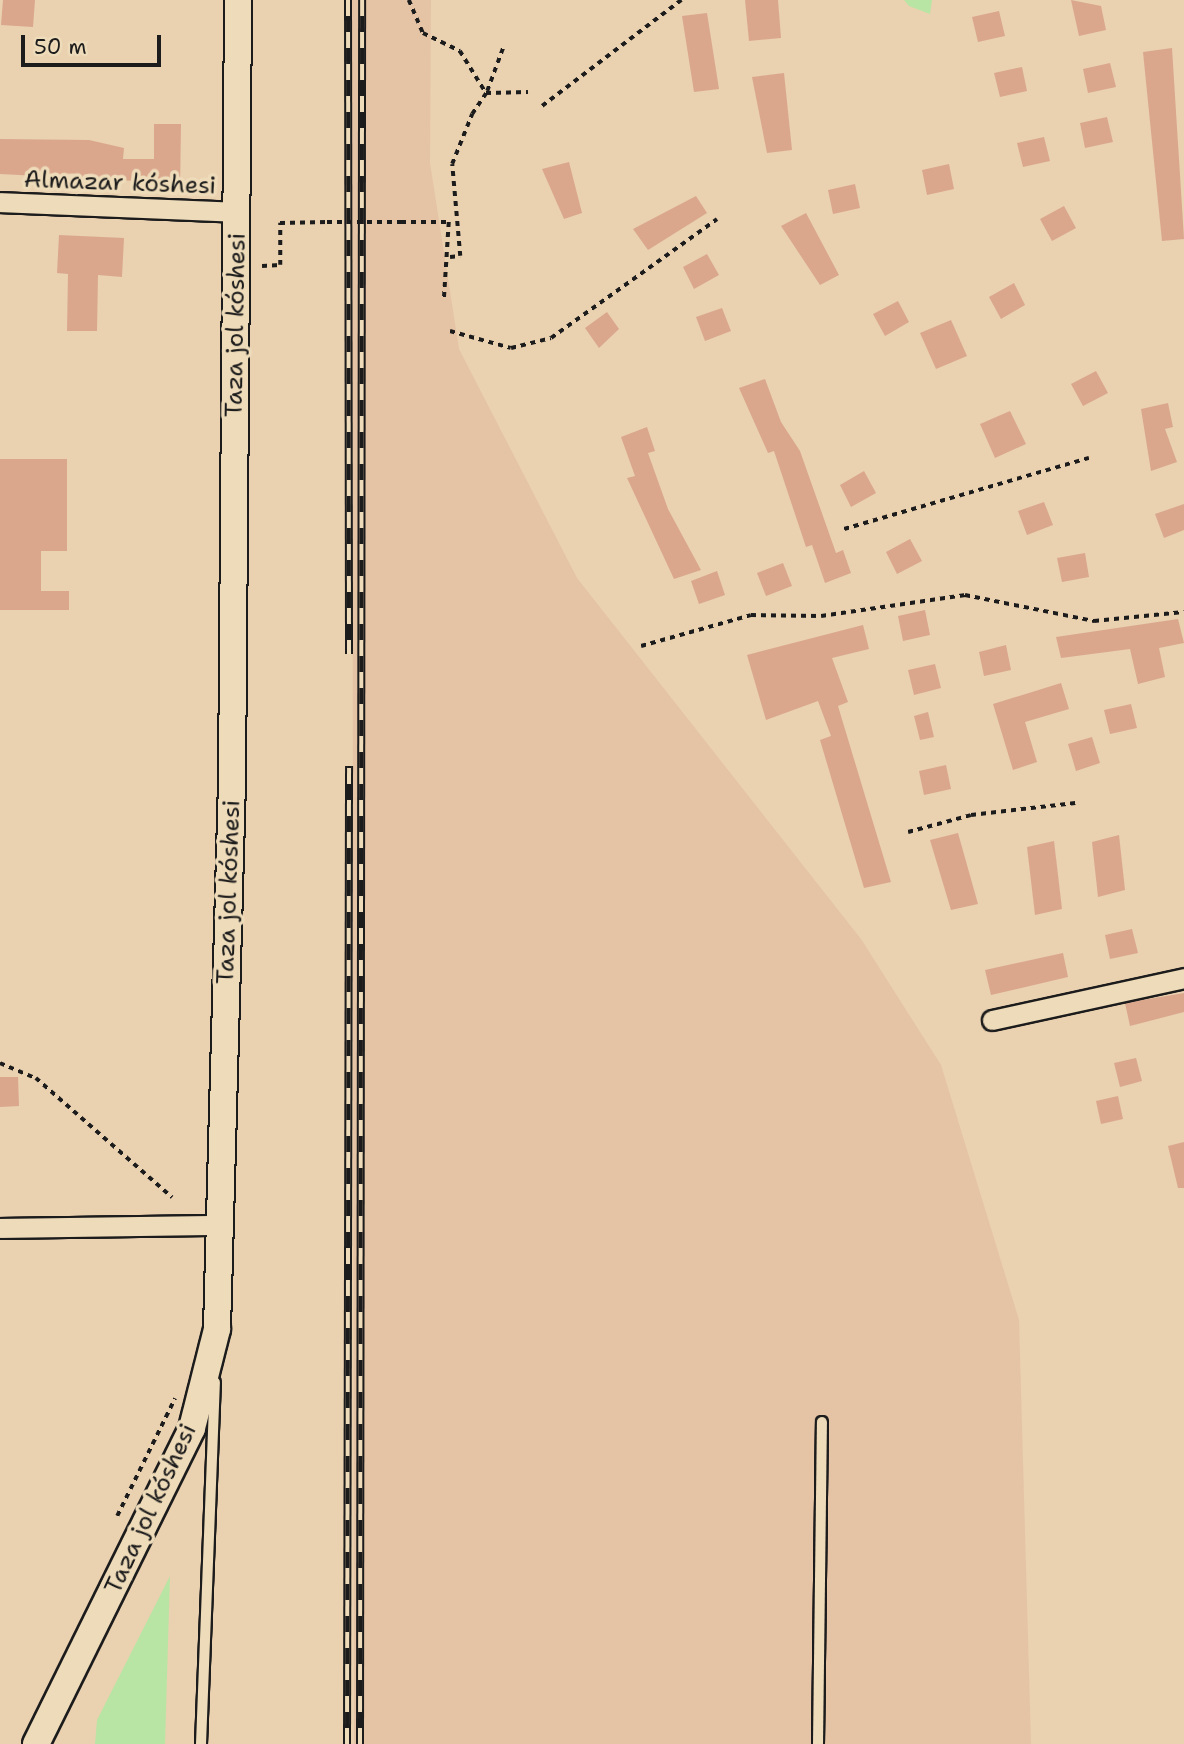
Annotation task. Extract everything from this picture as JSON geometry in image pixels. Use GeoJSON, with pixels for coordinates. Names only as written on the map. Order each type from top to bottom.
{"type":"FeatureCollection","features":[{"type":"Feature","properties":{"kind":"main road","name":"Taza jol kóshesi"},"geometry":{"type":"LineString","coordinates":[[36,1744],[192,1428],[216,1329],[232,782],[238,0]]}},
{"type":"Feature","properties":{"kind":"street","name":"Almazar kóshesi"},"geometry":{"type":"LineString","coordinates":[[0,202],[237,212]]}},
{"type":"Feature","properties":{"kind":"street"},"geometry":{"type":"LineString","coordinates":[[992,1020],[1184,978]]}},
{"type":"Feature","properties":{"kind":"street"},"geometry":{"type":"LineString","coordinates":[[0,1228],[218,1225]]}},
{"type":"Feature","properties":{"kind":"lane"},"geometry":{"type":"LineString","coordinates":[[201,1744],[216,1329]]}},
{"type":"Feature","properties":{"kind":"lane"},"geometry":{"type":"LineString","coordinates":[[818,1744],[822,1422]]}},
{"type":"Feature","properties":{"kind":"path"},"geometry":{"type":"LineString","coordinates":[[409,0],[423,33],[460,51],[486,93]]}},
{"type":"Feature","properties":{"kind":"path"},"geometry":{"type":"LineString","coordinates":[[541,106],[681,0]]}},
{"type":"Feature","properties":{"kind":"path"},"geometry":{"type":"LineString","coordinates":[[450,257],[460,256],[452,164],[486,93],[504,45]]}},
{"type":"Feature","properties":{"kind":"path"},"geometry":{"type":"LineString","coordinates":[[486,93],[528,92]]}},
{"type":"Feature","properties":{"kind":"path"},"geometry":{"type":"LineString","coordinates":[[450,331],[511,348],[551,338],[717,219]]}},
{"type":"Feature","properties":{"kind":"path"},"geometry":{"type":"LineString","coordinates":[[262,266],[280,265],[280,223],[449,222],[450,257],[444,301]]}},
{"type":"Feature","properties":{"kind":"path"},"geometry":{"type":"LineString","coordinates":[[844,529],[1089,458]]}},
{"type":"Feature","properties":{"kind":"path"},"geometry":{"type":"LineString","coordinates":[[641,646],[751,615],[821,616],[965,596],[1094,621],[1184,612]]}},
{"type":"Feature","properties":{"kind":"path"},"geometry":{"type":"LineString","coordinates":[[908,832],[971,815],[1075,803]]}},
{"type":"Feature","properties":{"kind":"path"},"geometry":{"type":"LineString","coordinates":[[0,1063],[36,1078],[172,1197]]}},
{"type":"Feature","properties":{"kind":"path"},"geometry":{"type":"LineString","coordinates":[[117,1516],[177,1394]]}},
{"type":"Feature","properties":{"kind":"shaded area"},"geometry":{"type":"Polygon","coordinates":[[[352,0],[431,0],[430,163],[459,349],[577,578],[861,939],[941,1065],[1019,1320],[1031,1744],[354,1744],[352,0]]]}},
{"type":"Feature","properties":{"kind":"green space"},"geometry":{"type":"Polygon","coordinates":[[[904,0],[932,0],[930,14],[909,6],[904,0]]]}},
{"type":"Feature","properties":{"kind":"green space"},"geometry":{"type":"Polygon","coordinates":[[[170,1576],[165,1744],[95,1744],[97,1720],[170,1576]]]}},
{"type":"Feature","properties":{"kind":"building"},"geometry":{"type":"Polygon","coordinates":[[[3,0],[35,0],[33,27],[1,25],[3,0]]]}},
{"type":"Feature","properties":{"kind":"building"},"geometry":{"type":"Polygon","coordinates":[[[745,0],[778,0],[781,38],[749,41],[745,0]]]}},
{"type":"Feature","properties":{"kind":"building"},"geometry":{"type":"Polygon","coordinates":[[[1071,0],[1101,6],[1106,30],[1079,36],[1071,0]]]}},
{"type":"Feature","properties":{"kind":"building"},"geometry":{"type":"Polygon","coordinates":[[[999,11],[1005,36],[978,42],[972,17],[999,11]]]}},
{"type":"Feature","properties":{"kind":"building"},"geometry":{"type":"Polygon","coordinates":[[[707,13],[719,89],[694,92],[682,16],[707,13]]]}},
{"type":"Feature","properties":{"kind":"building"},"geometry":{"type":"Polygon","coordinates":[[[1172,48],[1184,239],[1162,241],[1143,52],[1172,48]]]}},
{"type":"Feature","properties":{"kind":"building"},"geometry":{"type":"Polygon","coordinates":[[[1110,63],[1116,87],[1088,93],[1083,69],[1110,63]]]}},
{"type":"Feature","properties":{"kind":"building"},"geometry":{"type":"Polygon","coordinates":[[[1022,67],[1027,91],[1000,97],[994,73],[1022,67]]]}},
{"type":"Feature","properties":{"kind":"building"},"geometry":{"type":"Polygon","coordinates":[[[784,73],[792,150],[767,153],[752,77],[784,73]]]}},
{"type":"Feature","properties":{"kind":"building"},"geometry":{"type":"Polygon","coordinates":[[[1107,117],[1113,142],[1085,148],[1080,123],[1107,117]]]}},
{"type":"Feature","properties":{"kind":"building"},"geometry":{"type":"Polygon","coordinates":[[[154,124],[181,124],[180,192],[136,192],[136,181],[0,174],[0,139],[89,140],[124,148],[123,159],[154,159],[154,124]]]}},
{"type":"Feature","properties":{"kind":"building"},"geometry":{"type":"Polygon","coordinates":[[[1044,137],[1050,161],[1023,167],[1017,143],[1044,137]]]}},
{"type":"Feature","properties":{"kind":"building"},"geometry":{"type":"Polygon","coordinates":[[[569,162],[582,213],[564,219],[542,169],[569,162]]]}},
{"type":"Feature","properties":{"kind":"building"},"geometry":{"type":"Polygon","coordinates":[[[949,164],[954,189],[927,195],[922,170],[949,164]]]}},
{"type":"Feature","properties":{"kind":"building"},"geometry":{"type":"Polygon","coordinates":[[[855,184],[860,208],[833,214],[828,190],[855,184]]]}},
{"type":"Feature","properties":{"kind":"building"},"geometry":{"type":"Polygon","coordinates":[[[696,196],[707,213],[648,250],[633,229],[696,196]]]}},
{"type":"Feature","properties":{"kind":"building"},"geometry":{"type":"Polygon","coordinates":[[[1064,206],[1076,228],[1052,241],[1040,219],[1064,206]]]}},
{"type":"Feature","properties":{"kind":"building"},"geometry":{"type":"Polygon","coordinates":[[[806,213],[839,275],[820,285],[781,226],[806,213]]]}},
{"type":"Feature","properties":{"kind":"building"},"geometry":{"type":"Polygon","coordinates":[[[59,235],[124,238],[122,277],[98,275],[97,331],[67,331],[68,274],[57,273],[59,235]]]}},
{"type":"Feature","properties":{"kind":"building"},"geometry":{"type":"Polygon","coordinates":[[[707,254],[719,275],[694,289],[683,267],[707,254]]]}},
{"type":"Feature","properties":{"kind":"building"},"geometry":{"type":"Polygon","coordinates":[[[1014,283],[1025,305],[1001,319],[989,297],[1014,283]]]}},
{"type":"Feature","properties":{"kind":"building"},"geometry":{"type":"Polygon","coordinates":[[[898,301],[909,322],[885,336],[873,314],[898,301]]]}},
{"type":"Feature","properties":{"kind":"building"},"geometry":{"type":"Polygon","coordinates":[[[722,308],[731,331],[705,341],[696,317],[722,308]]]}},
{"type":"Feature","properties":{"kind":"building"},"geometry":{"type":"Polygon","coordinates":[[[607,312],[619,329],[599,348],[585,328],[607,312]]]}},
{"type":"Feature","properties":{"kind":"building"},"geometry":{"type":"Polygon","coordinates":[[[951,320],[967,356],[936,369],[920,333],[951,320]]]}},
{"type":"Feature","properties":{"kind":"building"},"geometry":{"type":"Polygon","coordinates":[[[1096,371],[1108,393],[1083,406],[1071,384],[1096,371]]]}},
{"type":"Feature","properties":{"kind":"building"},"geometry":{"type":"Polygon","coordinates":[[[765,379],[781,422],[800,451],[836,553],[843,550],[851,573],[825,583],[812,545],[806,547],[774,451],[768,453],[739,388],[765,379]]]}},
{"type":"Feature","properties":{"kind":"building"},"geometry":{"type":"Polygon","coordinates":[[[1168,403],[1173,427],[1165,429],[1177,462],[1151,471],[1141,409],[1168,403]]]}},
{"type":"Feature","properties":{"kind":"building"},"geometry":{"type":"Polygon","coordinates":[[[1010,411],[1026,444],[995,458],[980,424],[1010,411]]]}},
{"type":"Feature","properties":{"kind":"building"},"geometry":{"type":"Polygon","coordinates":[[[647,427],[655,451],[648,453],[668,509],[701,570],[674,579],[627,478],[635,476],[621,437],[647,427]]]}},
{"type":"Feature","properties":{"kind":"building"},"geometry":{"type":"Polygon","coordinates":[[[0,459],[67,459],[67,551],[41,551],[41,591],[69,591],[69,610],[0,610],[0,459]]]}},
{"type":"Feature","properties":{"kind":"building"},"geometry":{"type":"Polygon","coordinates":[[[864,471],[876,493],[851,507],[840,485],[864,471]]]}},
{"type":"Feature","properties":{"kind":"building"},"geometry":{"type":"Polygon","coordinates":[[[1044,502],[1053,525],[1027,535],[1018,511],[1044,502]]]}},
{"type":"Feature","properties":{"kind":"building"},"geometry":{"type":"Polygon","coordinates":[[[1184,504],[1184,530],[1164,538],[1155,514],[1184,504]]]}},
{"type":"Feature","properties":{"kind":"building"},"geometry":{"type":"Polygon","coordinates":[[[910,539],[922,561],[897,574],[886,552],[910,539]]]}},
{"type":"Feature","properties":{"kind":"building"},"geometry":{"type":"Polygon","coordinates":[[[1085,553],[1089,577],[1062,582],[1057,558],[1085,553]]]}},
{"type":"Feature","properties":{"kind":"building"},"geometry":{"type":"Polygon","coordinates":[[[783,563],[792,586],[766,596],[757,573],[783,563]]]}},
{"type":"Feature","properties":{"kind":"building"},"geometry":{"type":"Polygon","coordinates":[[[717,571],[725,595],[699,604],[691,581],[717,571]]]}},
{"type":"Feature","properties":{"kind":"building"},"geometry":{"type":"Polygon","coordinates":[[[925,610],[930,635],[903,641],[898,616],[925,610]]]}},
{"type":"Feature","properties":{"kind":"building"},"geometry":{"type":"Polygon","coordinates":[[[1178,619],[1184,643],[1159,648],[1165,677],[1138,684],[1130,649],[1061,658],[1056,637],[1178,619]]]}},
{"type":"Feature","properties":{"kind":"building"},"geometry":{"type":"Polygon","coordinates":[[[863,625],[869,649],[832,658],[848,702],[838,706],[891,882],[864,888],[820,740],[831,736],[818,701],[766,720],[747,655],[863,625]]]}},
{"type":"Feature","properties":{"kind":"building"},"geometry":{"type":"Polygon","coordinates":[[[1006,645],[1011,670],[984,676],[979,652],[1006,645]]]}},
{"type":"Feature","properties":{"kind":"building"},"geometry":{"type":"Polygon","coordinates":[[[935,664],[941,688],[914,695],[908,670],[935,664]]]}},
{"type":"Feature","properties":{"kind":"building"},"geometry":{"type":"Polygon","coordinates":[[[1061,683],[1069,709],[1025,722],[1037,762],[1013,770],[993,704],[1061,683]]]}},
{"type":"Feature","properties":{"kind":"building"},"geometry":{"type":"Polygon","coordinates":[[[1131,704],[1137,728],[1110,734],[1104,710],[1131,704]]]}},
{"type":"Feature","properties":{"kind":"building"},"geometry":{"type":"Polygon","coordinates":[[[928,712],[934,737],[920,740],[914,716],[928,712]]]}},
{"type":"Feature","properties":{"kind":"building"},"geometry":{"type":"Polygon","coordinates":[[[1092,737],[1100,763],[1076,771],[1068,744],[1092,737]]]}},
{"type":"Feature","properties":{"kind":"building"},"geometry":{"type":"Polygon","coordinates":[[[946,765],[951,789],[924,795],[919,771],[946,765]]]}},
{"type":"Feature","properties":{"kind":"building"},"geometry":{"type":"Polygon","coordinates":[[[958,833],[978,904],[951,910],[930,840],[958,833]]]}},
{"type":"Feature","properties":{"kind":"building"},"geometry":{"type":"Polygon","coordinates":[[[1119,835],[1125,890],[1098,897],[1092,842],[1119,835]]]}},
{"type":"Feature","properties":{"kind":"building"},"geometry":{"type":"Polygon","coordinates":[[[1054,841],[1062,909],[1035,915],[1027,847],[1054,841]]]}},
{"type":"Feature","properties":{"kind":"building"},"geometry":{"type":"Polygon","coordinates":[[[1132,929],[1138,953],[1110,959],[1105,935],[1132,929]]]}},
{"type":"Feature","properties":{"kind":"building"},"geometry":{"type":"Polygon","coordinates":[[[1063,953],[1068,977],[991,995],[985,970],[1063,953]]]}},
{"type":"Feature","properties":{"kind":"building"},"geometry":{"type":"Polygon","coordinates":[[[1184,993],[1184,1012],[1130,1026],[1125,1003],[1184,993]]]}},
{"type":"Feature","properties":{"kind":"building"},"geometry":{"type":"Polygon","coordinates":[[[1136,1058],[1142,1081],[1120,1087],[1114,1063],[1136,1058]]]}},
{"type":"Feature","properties":{"kind":"building"},"geometry":{"type":"Polygon","coordinates":[[[0,1077],[18,1077],[19,1106],[0,1107],[0,1077]]]}},
{"type":"Feature","properties":{"kind":"building"},"geometry":{"type":"Polygon","coordinates":[[[1118,1096],[1123,1119],[1101,1124],[1096,1101],[1118,1096]]]}},
{"type":"Feature","properties":{"kind":"building"},"geometry":{"type":"Polygon","coordinates":[[[1184,1142],[1184,1188],[1178,1188],[1168,1146],[1184,1142]]]}},
{"type":"Feature","properties":{"kind":"railway"},"geometry":{"type":"LineString","coordinates":[[348,0],[349,654]]}},
{"type":"Feature","properties":{"kind":"railway"},"geometry":{"type":"LineString","coordinates":[[360,1744],[362,0]]}},
{"type":"Feature","properties":{"kind":"railway"},"geometry":{"type":"LineString","coordinates":[[347,1744],[349,766]]}}]}
